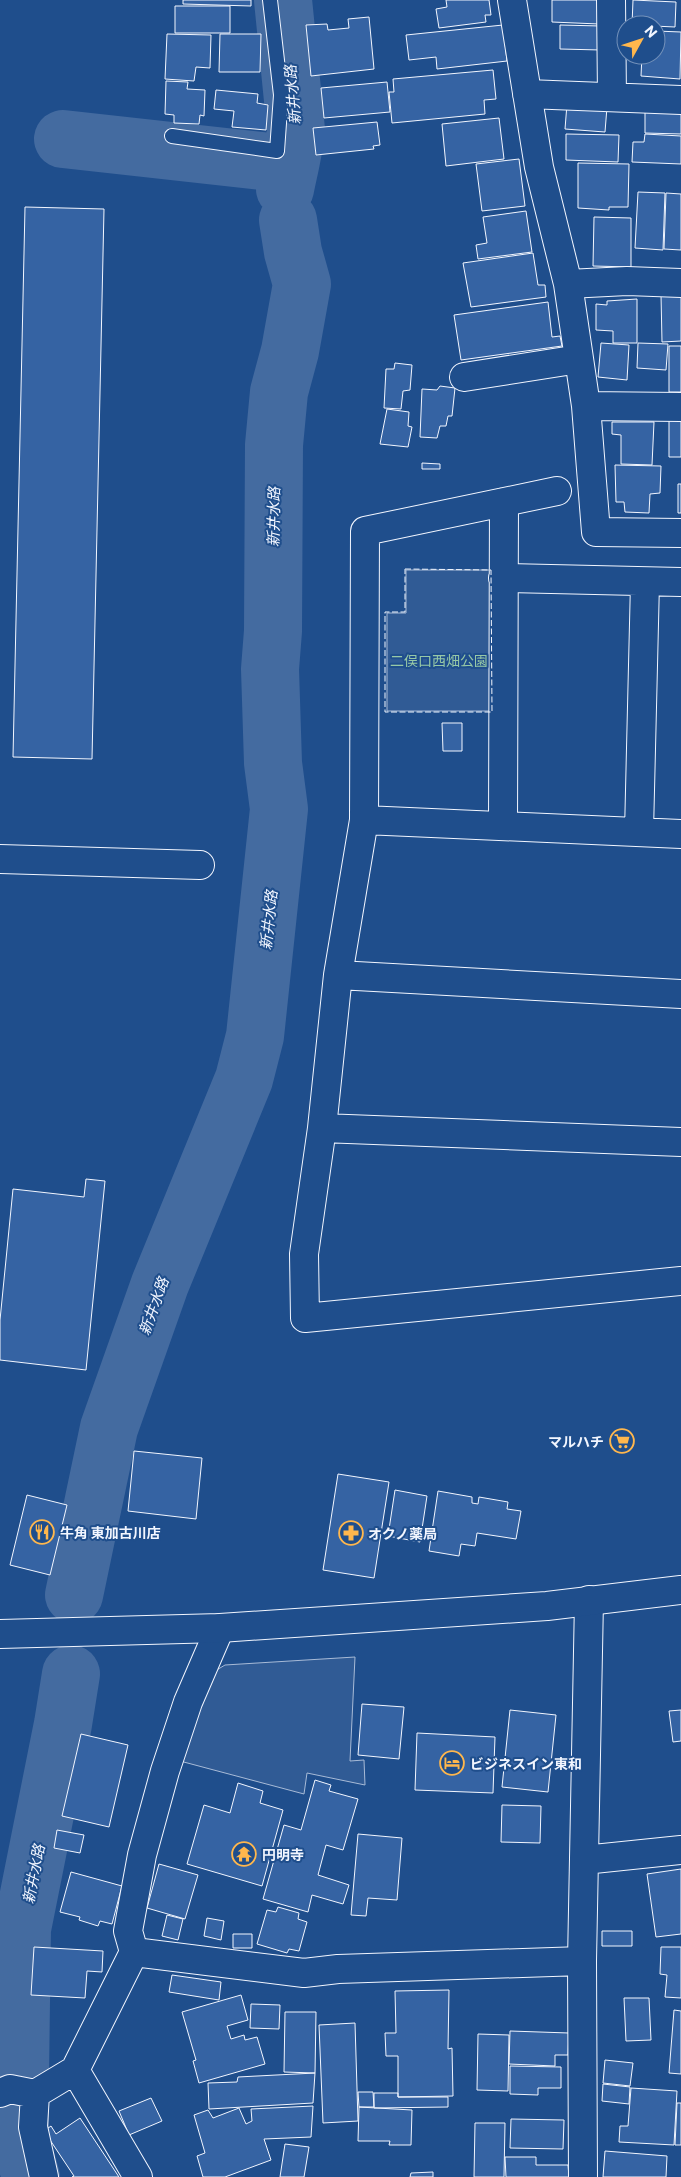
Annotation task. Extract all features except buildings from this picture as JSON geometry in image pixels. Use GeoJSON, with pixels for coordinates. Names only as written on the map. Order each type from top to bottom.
{"type":"FeatureCollection","features":[{"type":"Feature","properties":{"kind":"street"},"geometry":{"type":"LineString","coordinates":[[512,0],[539,167],[568,284],[586,406],[596,532],[681,533]]}},
{"type":"Feature","properties":{"kind":"street"},"geometry":{"type":"LineString","coordinates":[[612,0],[612,97]]}},
{"type":"Feature","properties":{"kind":"street"},"geometry":{"type":"LineString","coordinates":[[528,94],[681,100]]}},
{"type":"Feature","properties":{"kind":"street"},"geometry":{"type":"LineString","coordinates":[[568,284],[627,281],[681,283]]}},
{"type":"Feature","properties":{"kind":"street"},"geometry":{"type":"LineString","coordinates":[[464,377],[579,359]]}},
{"type":"Feature","properties":{"kind":"street"},"geometry":{"type":"LineString","coordinates":[[586,406],[681,407]]}},
{"type":"Feature","properties":{"kind":"street"},"geometry":{"type":"LineString","coordinates":[[557,491],[365,531],[364,820],[338,975],[322,1128],[304,1254],[305,1318],[681,1281]]}},
{"type":"Feature","properties":{"kind":"street"},"geometry":{"type":"LineString","coordinates":[[503,825],[504,502]]}},
{"type":"Feature","properties":{"kind":"street"},"geometry":{"type":"LineString","coordinates":[[503,578],[681,582]]}},
{"type":"Feature","properties":{"kind":"street"},"geometry":{"type":"LineString","coordinates":[[639,832],[645,582]]}},
{"type":"Feature","properties":{"kind":"street"},"geometry":{"type":"LineString","coordinates":[[364,820],[681,834]]}},
{"type":"Feature","properties":{"kind":"street"},"geometry":{"type":"LineString","coordinates":[[0,859],[200,865]]}},
{"type":"Feature","properties":{"kind":"street"},"geometry":{"type":"LineString","coordinates":[[338,975],[681,994]]}},
{"type":"Feature","properties":{"kind":"street"},"geometry":{"type":"LineString","coordinates":[[322,1128],[681,1142]]}},
{"type":"Feature","properties":{"kind":"street"},"geometry":{"type":"LineString","coordinates":[[0,1634],[220,1628],[547,1606],[681,1590]]}},
{"type":"Feature","properties":{"kind":"street"},"geometry":{"type":"LineString","coordinates":[[583,2177],[582,1961],[589,1600]]}},
{"type":"Feature","properties":{"kind":"street"},"geometry":{"type":"LineString","coordinates":[[0,2093],[10,2089],[35,2094],[75,2070],[134,1952],[128,1931],[142,1855],[165,1771],[188,1702],[220,1628]]}},
{"type":"Feature","properties":{"kind":"street"},"geometry":{"type":"LineString","coordinates":[[584,1860],[681,1850]]}},
{"type":"Feature","properties":{"kind":"street"},"geometry":{"type":"LineString","coordinates":[[134,1952],[304,1973],[338,1969],[582,1961]]}},
{"type":"Feature","properties":{"kind":"street"},"geometry":{"type":"LineString","coordinates":[[75,2070],[138,2177]]}},
{"type":"Feature","properties":{"kind":"street"},"geometry":{"type":"LineString","coordinates":[[35,2094],[33,2128],[44,2177]]}},
{"type":"Feature","properties":{"kind":"lane"},"geometry":{"type":"LineString","coordinates":[[172,136],[278,151],[281,95],[270,0]]}},
{"type":"Feature","properties":{"kind":"green space","name":"二俣口西畑公園"},"geometry":{"type":"Polygon","coordinates":[[[406,570],[490,570],[490,711],[387,711],[387,613],[406,613],[406,570]]]}},
{"type":"Feature","properties":{"kind":"green space"},"geometry":{"type":"Polygon","coordinates":[[[355,1657],[350,1761],[364,1760],[365,1785],[307,1773],[304,1794],[180,1761],[192,1723],[215,1671],[225,1665],[355,1657]]]}},
{"type":"Feature","properties":{"kind":"waterway","name":"新井水路"},"geometry":{"type":"LineString","coordinates":[[283,0],[296,130],[285,189]]}},
{"type":"Feature","properties":{"kind":"waterway"},"geometry":{"type":"LineString","coordinates":[[63,139],[262,161]]}},
{"type":"Feature","properties":{"kind":"waterway","name":"新井水路"},"geometry":{"type":"LineString","coordinates":[[74,1595],[109,1428],[160,1284],[244,1079],[255,1036],[279,809],[273,763],[270,669],[273,631],[274,445],[279,392],[290,351],[302,284],[293,252],[288,220]]}},
{"type":"Feature","properties":{"kind":"waterway","name":"新井水路"},"geometry":{"type":"LineString","coordinates":[[20,2076],[22,1929],[63,1724],[71,1674]]}},
{"type":"Feature","properties":{"kind":"waterway","name":"新井水路"},"geometry":{"type":"LineString","coordinates":[[20,2109],[20,2140],[31,2177]]}},
{"type":"Feature","properties":{"kind":"fence"},"geometry":{"type":"LineString","coordinates":[[405,569],[491,570],[492,712],[385,712],[385,612],[405,612],[405,569]]}},
{"type":"Feature","properties":{"kind":"place","name":"マルハチ"},"geometry":{"type":"Point","coordinates":[622,1441]}},
{"type":"Feature","properties":{"kind":"place","name":"牛角 東加古川店"},"geometry":{"type":"Point","coordinates":[42,1532]}},
{"type":"Feature","properties":{"kind":"place","name":"オクノ薬局"},"geometry":{"type":"Point","coordinates":[351,1533]}},
{"type":"Feature","properties":{"kind":"place","name":"ビジネスイン東和"},"geometry":{"type":"Point","coordinates":[452,1763]}},
{"type":"Feature","properties":{"kind":"place","name":"円明寺"},"geometry":{"type":"Point","coordinates":[244,1854]}}]}
